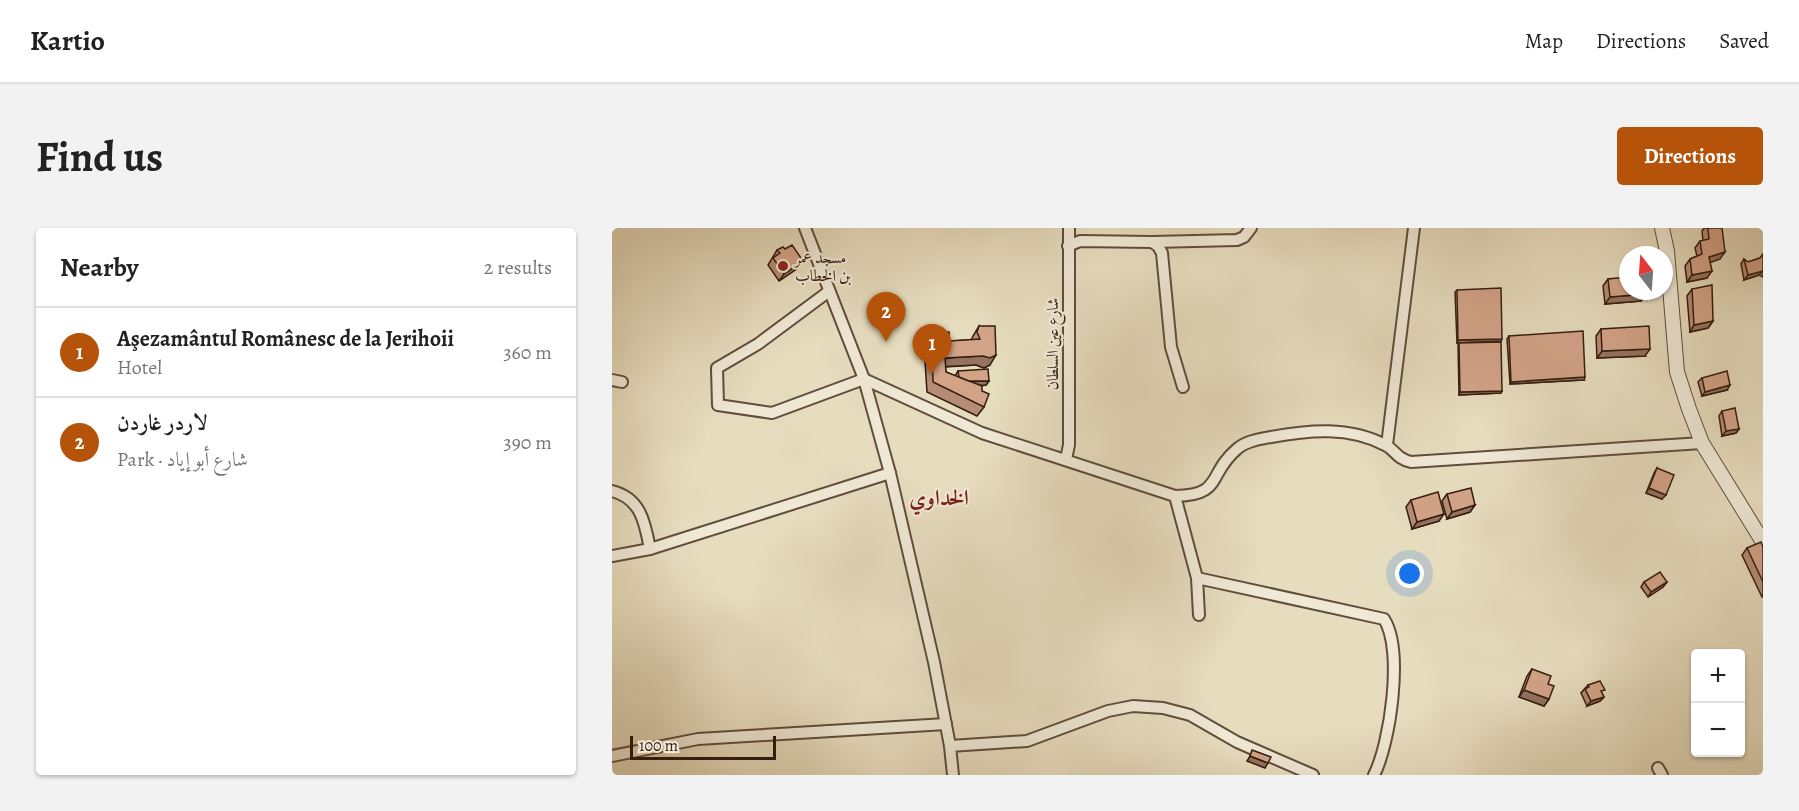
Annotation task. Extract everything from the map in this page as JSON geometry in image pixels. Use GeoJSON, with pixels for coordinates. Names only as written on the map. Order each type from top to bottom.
{"type":"FeatureCollection","features":[{"type":"Feature","properties":{"kind":"street"},"geometry":{"type":"LineString","coordinates":[[805,228],[864,380],[890,473],[934,662],[950,746],[953,775]]}},
{"type":"Feature","properties":{"kind":"street","name":"شارع عين السلطان"},"geometry":{"type":"LineString","coordinates":[[1066,459],[1069,445],[1069,228]]}},
{"type":"Feature","properties":{"kind":"street"},"geometry":{"type":"LineString","coordinates":[[1068,246],[1080,241],[1237,240],[1244,237],[1251,228]]}},
{"type":"Feature","properties":{"kind":"street"},"geometry":{"type":"LineString","coordinates":[[1387,445],[1414,228]]}},
{"type":"Feature","properties":{"kind":"street"},"geometry":{"type":"LineString","coordinates":[[1662,228],[1666,246]]}},
{"type":"Feature","properties":{"kind":"street"},"geometry":{"type":"LineString","coordinates":[[1668,246],[1671,228]]}},
{"type":"Feature","properties":{"kind":"street"},"geometry":{"type":"LineString","coordinates":[[1152,242],[1162,253],[1171,347],[1183,387]]}},
{"type":"Feature","properties":{"kind":"street"},"geometry":{"type":"LineString","coordinates":[[1162,253],[1168,245],[1174,242]]}},
{"type":"Feature","properties":{"kind":"street"},"geometry":{"type":"LineString","coordinates":[[828,292],[758,344],[717,368],[718,405],[772,413],[864,380],[982,433],[1176,496],[1199,494],[1206,491],[1232,453],[1239,447],[1256,440],[1309,430],[1343,432],[1387,445],[1402,460],[1432,462],[1702,443]]}},
{"type":"Feature","properties":{"kind":"street"},"geometry":{"type":"LineString","coordinates":[[1671,300],[1677,372],[1702,443],[1763,542]]}},
{"type":"Feature","properties":{"kind":"street"},"geometry":{"type":"LineString","coordinates":[[612,556],[651,549],[890,473]]}},
{"type":"Feature","properties":{"kind":"street"},"geometry":{"type":"LineString","coordinates":[[612,491],[630,498],[636,505],[651,549]]}},
{"type":"Feature","properties":{"kind":"street"},"geometry":{"type":"LineString","coordinates":[[1176,496],[1197,578],[1199,615]]}},
{"type":"Feature","properties":{"kind":"street"},"geometry":{"type":"LineString","coordinates":[[1197,578],[1384,619],[1391,642],[1392,710],[1388,740],[1374,775]]}},
{"type":"Feature","properties":{"kind":"street"},"geometry":{"type":"LineString","coordinates":[[950,746],[1027,741],[1108,711],[1133,706],[1163,708],[1190,715],[1237,742],[1313,775]]}},
{"type":"Feature","properties":{"kind":"street"},"geometry":{"type":"LineString","coordinates":[[612,756],[698,739],[946,724]]}},
{"type":"Feature","properties":{"kind":"building"},"geometry":{"type":"Polygon","coordinates":[[[1708,228],[1722,228],[1725,252],[1709,257],[1712,271],[1692,275],[1690,259],[1702,254],[1700,241],[1709,239],[1708,228]]]}},
{"type":"Feature","properties":{"kind":"building"},"geometry":{"type":"Polygon","coordinates":[[[792,245],[803,261],[784,274],[773,258],[780,253],[777,250],[792,245]]]}},
{"type":"Feature","properties":{"kind":"building"},"geometry":{"type":"Polygon","coordinates":[[[1763,254],[1763,271],[1748,275],[1744,259],[1748,262],[1760,258],[1763,254]]]}},
{"type":"Feature","properties":{"kind":"building"},"geometry":{"type":"Polygon","coordinates":[[[1619,278],[1619,296],[1610,297],[1608,279],[1619,278]]]}},
{"type":"Feature","properties":{"kind":"building"},"geometry":{"type":"Polygon","coordinates":[[[1712,285],[1713,321],[1694,325],[1692,289],[1712,285]]]}},
{"type":"Feature","properties":{"kind":"building"},"geometry":{"type":"Polygon","coordinates":[[[1501,288],[1502,339],[1458,340],[1457,290],[1501,288]]]}},
{"type":"Feature","properties":{"kind":"building"},"geometry":{"type":"Polygon","coordinates":[[[979,326],[995,326],[996,355],[990,358],[983,356],[945,358],[946,372],[982,386],[982,391],[989,394],[984,407],[933,382],[932,352],[937,352],[935,333],[949,332],[949,341],[980,339],[977,332],[979,326]]]}},
{"type":"Feature","properties":{"kind":"building"},"geometry":{"type":"Polygon","coordinates":[[[1649,326],[1650,349],[1602,351],[1601,329],[1649,326]]]}},
{"type":"Feature","properties":{"kind":"building"},"geometry":{"type":"Polygon","coordinates":[[[1583,331],[1585,377],[1511,382],[1509,336],[1583,331]]]}},
{"type":"Feature","properties":{"kind":"building"},"geometry":{"type":"Polygon","coordinates":[[[1501,342],[1502,391],[1460,392],[1459,343],[1501,342]]]}},
{"type":"Feature","properties":{"kind":"building"},"geometry":{"type":"Polygon","coordinates":[[[988,369],[989,381],[969,381],[959,377],[958,371],[988,369]]]}},
{"type":"Feature","properties":{"kind":"building"},"geometry":{"type":"Polygon","coordinates":[[[1727,371],[1730,385],[1705,392],[1702,378],[1727,371]]]}},
{"type":"Feature","properties":{"kind":"building"},"geometry":{"type":"Polygon","coordinates":[[[1735,408],[1739,429],[1726,431],[1722,411],[1735,408]]]}},
{"type":"Feature","properties":{"kind":"building"},"geometry":{"type":"Polygon","coordinates":[[[1657,468],[1674,475],[1666,495],[1649,488],[1657,468]]]}},
{"type":"Feature","properties":{"kind":"building"},"geometry":{"type":"Polygon","coordinates":[[[1471,488],[1475,505],[1452,512],[1447,494],[1471,488]]]}},
{"type":"Feature","properties":{"kind":"building"},"geometry":{"type":"Polygon","coordinates":[[[1438,492],[1444,514],[1417,522],[1411,500],[1438,492]]]}},
{"type":"Feature","properties":{"kind":"building"},"geometry":{"type":"Polygon","coordinates":[[[1761,542],[1763,547],[1763,582],[1747,548],[1761,542]]]}},
{"type":"Feature","properties":{"kind":"building"},"geometry":{"type":"Polygon","coordinates":[[[1660,572],[1667,582],[1651,592],[1644,582],[1660,572]]]}},
{"type":"Feature","properties":{"kind":"building"},"geometry":{"type":"Polygon","coordinates":[[[1532,669],[1551,676],[1548,684],[1554,686],[1549,699],[1524,690],[1532,669]]]}},
{"type":"Feature","properties":{"kind":"building"},"geometry":{"type":"Polygon","coordinates":[[[1600,681],[1605,690],[1601,691],[1604,697],[1591,701],[1585,689],[1589,687],[1588,685],[1600,681]]]}},
{"type":"Feature","properties":{"kind":"building"},"geometry":{"type":"Polygon","coordinates":[[[1252,750],[1271,757],[1268,763],[1250,756],[1252,750]]]}},
{"type":"Feature","properties":{"kind":"place","name":"مسجد عمر بن الخطاب"},"geometry":{"type":"Point","coordinates":[783,266]}},
{"type":"Feature","properties":{"kind":"place","name":"لاردر غاردن"},"geometry":{"type":"Point","coordinates":[886,342]}},
{"type":"Feature","properties":{"kind":"place","name":"Aşezamântul Românesc de la Jerihoii"},"geometry":{"type":"Point","coordinates":[932,374]}},
{"type":"Feature","properties":{"kind":"district","name":"الخداوي"},"geometry":{"type":"Point","coordinates":[939,497]}}]}
